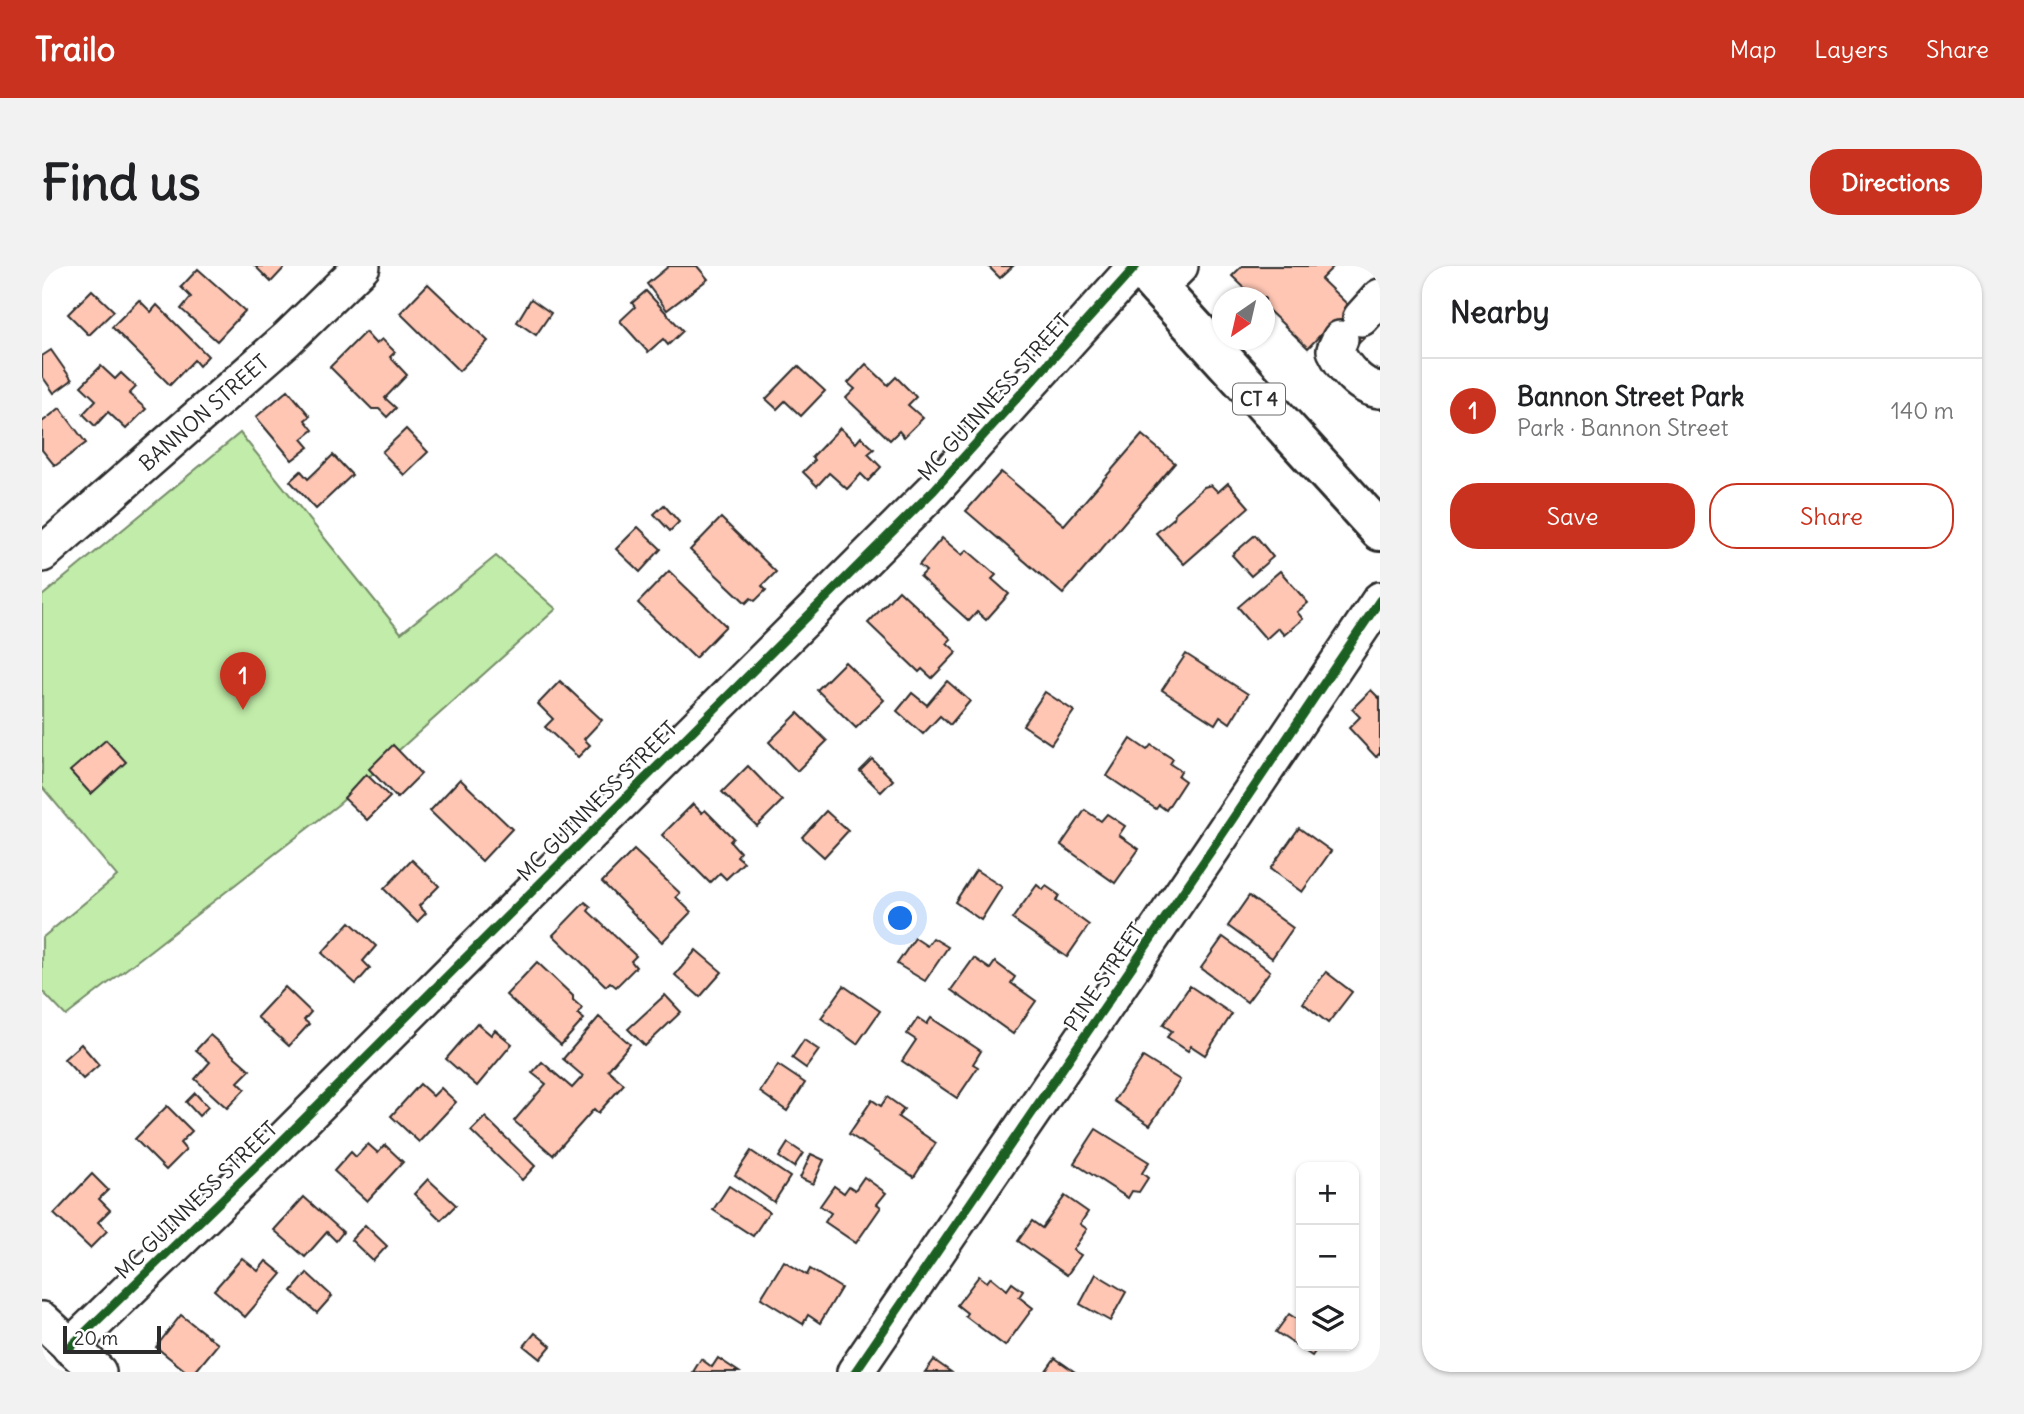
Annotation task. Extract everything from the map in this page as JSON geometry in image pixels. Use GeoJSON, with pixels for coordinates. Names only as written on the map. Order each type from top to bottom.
{"type":"FeatureCollection","features":[{"type":"Feature","properties":{"kind":"main road","name":"CT 4"},"geometry":{"type":"LineString","coordinates":[[1153,272],[1380,531]]}},
{"type":"Feature","properties":{"kind":"street","name":"BANNON STREET"},"geometry":{"type":"LineString","coordinates":[[42,554],[287,339],[362,266]]}},
{"type":"Feature","properties":{"kind":"street","name":"MC GUINNESS STREET"},"geometry":{"type":"LineString","coordinates":[[70,1347],[271,1152],[1153,272]]}},
{"type":"Feature","properties":{"kind":"street"},"geometry":{"type":"LineString","coordinates":[[1360,318],[1335,350],[1342,364],[1356,378],[1373,390],[1380,390]]}},
{"type":"Feature","properties":{"kind":"street","name":"PINE STREET"},"geometry":{"type":"LineString","coordinates":[[855,1372],[1380,600]]}},
{"type":"Feature","properties":{"kind":"street"},"geometry":{"type":"LineString","coordinates":[[42,1320],[98,1372]]}},
{"type":"Feature","properties":{"kind":"green space"},"geometry":{"type":"Polygon","coordinates":[[[240,433],[401,633],[496,556],[556,609],[339,804],[66,1016],[42,991],[42,938],[117,876],[42,787],[42,596],[240,433]]]}},
{"type":"Feature","properties":{"kind":"building"},"geometry":{"type":"Polygon","coordinates":[[[255,266],[286,266],[271,282],[255,266]]]}},
{"type":"Feature","properties":{"kind":"building"},"geometry":{"type":"Polygon","coordinates":[[[669,266],[697,266],[708,279],[667,310],[647,284],[669,266]]]}},
{"type":"Feature","properties":{"kind":"building"},"geometry":{"type":"Polygon","coordinates":[[[988,266],[1013,266],[1000,278],[988,266]]]}},
{"type":"Feature","properties":{"kind":"building"},"geometry":{"type":"Polygon","coordinates":[[[1242,266],[1334,266],[1321,279],[1373,329],[1352,350],[1327,328],[1308,348],[1275,317],[1275,287],[1244,287],[1232,276],[1242,266]]]}},
{"type":"Feature","properties":{"kind":"building"},"geometry":{"type":"Polygon","coordinates":[[[198,269],[245,311],[217,341],[181,309],[191,297],[181,287],[198,269]]]}},
{"type":"Feature","properties":{"kind":"building"},"geometry":{"type":"Polygon","coordinates":[[[428,284],[488,341],[459,371],[400,313],[428,284]]]}},
{"type":"Feature","properties":{"kind":"building"},"geometry":{"type":"Polygon","coordinates":[[[92,290],[114,311],[89,335],[68,314],[92,290]]]}},
{"type":"Feature","properties":{"kind":"building"},"geometry":{"type":"Polygon","coordinates":[[[646,291],[683,331],[668,345],[663,339],[648,352],[620,321],[635,307],[632,303],[646,291]]]}},
{"type":"Feature","properties":{"kind":"building"},"geometry":{"type":"Polygon","coordinates":[[[531,299],[551,313],[536,335],[517,322],[531,299]]]}},
{"type":"Feature","properties":{"kind":"building"},"geometry":{"type":"Polygon","coordinates":[[[139,300],[151,312],[157,305],[208,356],[199,366],[194,360],[170,385],[112,327],[139,300]]]}},
{"type":"Feature","properties":{"kind":"building"},"geometry":{"type":"Polygon","coordinates":[[[365,332],[376,344],[382,339],[395,352],[390,357],[407,375],[385,398],[396,408],[387,417],[379,409],[372,409],[330,367],[365,332]]]}},
{"type":"Feature","properties":{"kind":"building"},"geometry":{"type":"Polygon","coordinates":[[[51,350],[72,380],[54,393],[42,376],[42,356],[51,350]]]}},
{"type":"Feature","properties":{"kind":"building"},"geometry":{"type":"Polygon","coordinates":[[[866,364],[888,385],[896,377],[916,397],[908,405],[923,418],[904,437],[899,431],[890,440],[846,398],[855,389],[848,383],[866,364]]]}},
{"type":"Feature","properties":{"kind":"building"},"geometry":{"type":"Polygon","coordinates":[[[101,366],[115,379],[121,373],[136,387],[129,394],[146,409],[126,429],[108,412],[95,426],[83,414],[96,400],[81,386],[101,366]]]}},
{"type":"Feature","properties":{"kind":"building"},"geometry":{"type":"Polygon","coordinates":[[[798,366],[825,391],[801,416],[785,401],[777,409],[766,399],[798,366]]]}},
{"type":"Feature","properties":{"kind":"building"},"geometry":{"type":"Polygon","coordinates":[[[288,390],[310,416],[305,420],[313,430],[302,439],[309,447],[292,460],[256,417],[288,390]]]}},
{"type":"Feature","properties":{"kind":"building"},"geometry":{"type":"Polygon","coordinates":[[[60,408],[86,443],[55,466],[42,450],[42,422],[60,408]]]}},
{"type":"Feature","properties":{"kind":"building"},"geometry":{"type":"Polygon","coordinates":[[[840,428],[856,443],[861,437],[874,449],[868,454],[881,467],[868,481],[861,474],[847,489],[829,473],[817,486],[803,472],[815,460],[812,457],[840,428]]]}},
{"type":"Feature","properties":{"kind":"building"},"geometry":{"type":"Polygon","coordinates":[[[406,429],[428,452],[404,475],[382,452],[406,429]]]}},
{"type":"Feature","properties":{"kind":"building"},"geometry":{"type":"Polygon","coordinates":[[[1142,435],[1175,463],[1063,594],[966,511],[1001,472],[1064,525],[1142,435]]]}},
{"type":"Feature","properties":{"kind":"building"},"geometry":{"type":"Polygon","coordinates":[[[333,455],[352,475],[316,509],[290,481],[301,471],[308,479],[333,455]]]}},
{"type":"Feature","properties":{"kind":"building"},"geometry":{"type":"Polygon","coordinates":[[[1228,483],[1249,507],[1184,564],[1156,533],[1204,487],[1211,485],[1218,492],[1228,483]]]}},
{"type":"Feature","properties":{"kind":"building"},"geometry":{"type":"Polygon","coordinates":[[[664,505],[679,522],[670,531],[654,514],[664,505]]]}},
{"type":"Feature","properties":{"kind":"building"},"geometry":{"type":"Polygon","coordinates":[[[721,518],[776,572],[762,586],[766,590],[755,601],[751,598],[746,603],[690,550],[721,518]]]}},
{"type":"Feature","properties":{"kind":"building"},"geometry":{"type":"Polygon","coordinates":[[[638,527],[661,549],[640,572],[616,549],[638,527]]]}},
{"type":"Feature","properties":{"kind":"building"},"geometry":{"type":"Polygon","coordinates":[[[1255,535],[1273,557],[1251,576],[1232,555],[1255,535]]]}},
{"type":"Feature","properties":{"kind":"building"},"geometry":{"type":"Polygon","coordinates":[[[942,538],[962,555],[967,550],[996,575],[992,579],[1009,594],[986,620],[977,612],[969,621],[920,577],[926,571],[919,565],[942,538]]]}},
{"type":"Feature","properties":{"kind":"building"},"geometry":{"type":"Polygon","coordinates":[[[669,571],[726,626],[695,658],[638,603],[669,571]]]}},
{"type":"Feature","properties":{"kind":"building"},"geometry":{"type":"Polygon","coordinates":[[[1280,571],[1308,603],[1297,612],[1303,619],[1284,635],[1278,628],[1266,639],[1238,607],[1280,571]]]}},
{"type":"Feature","properties":{"kind":"building"},"geometry":{"type":"Polygon","coordinates":[[[899,590],[951,639],[947,643],[957,652],[932,678],[922,669],[919,672],[868,623],[899,590]]]}},
{"type":"Feature","properties":{"kind":"building"},"geometry":{"type":"Polygon","coordinates":[[[1186,654],[1248,694],[1230,723],[1220,716],[1215,724],[1162,690],[1186,654]]]}},
{"type":"Feature","properties":{"kind":"building"},"geometry":{"type":"Polygon","coordinates":[[[845,662],[884,700],[856,728],[817,690],[845,662]]]}},
{"type":"Feature","properties":{"kind":"building"},"geometry":{"type":"Polygon","coordinates":[[[560,681],[602,720],[584,739],[590,745],[578,757],[545,727],[553,719],[538,704],[560,681]]]}},
{"type":"Feature","properties":{"kind":"building"},"geometry":{"type":"Polygon","coordinates":[[[947,681],[970,701],[950,725],[940,716],[923,734],[897,711],[912,693],[927,705],[947,681]]]}},
{"type":"Feature","properties":{"kind":"building"},"geometry":{"type":"Polygon","coordinates":[[[1371,690],[1379,698],[1380,696],[1380,753],[1376,757],[1349,728],[1360,717],[1352,709],[1371,690]]]}},
{"type":"Feature","properties":{"kind":"building"},"geometry":{"type":"Polygon","coordinates":[[[1045,692],[1074,711],[1051,744],[1023,725],[1045,692]]]}},
{"type":"Feature","properties":{"kind":"building"},"geometry":{"type":"Polygon","coordinates":[[[798,713],[827,741],[797,771],[769,742],[798,713]]]}},
{"type":"Feature","properties":{"kind":"building"},"geometry":{"type":"Polygon","coordinates":[[[1131,739],[1147,750],[1151,745],[1173,759],[1170,764],[1181,771],[1178,776],[1185,781],[1166,810],[1159,805],[1156,809],[1107,776],[1131,739]]]}},
{"type":"Feature","properties":{"kind":"building"},"geometry":{"type":"Polygon","coordinates":[[[106,740],[126,762],[91,794],[70,771],[106,740]]]}},
{"type":"Feature","properties":{"kind":"building"},"geometry":{"type":"Polygon","coordinates":[[[393,745],[421,774],[397,798],[369,769],[393,745]]]}},
{"type":"Feature","properties":{"kind":"building"},"geometry":{"type":"Polygon","coordinates":[[[872,759],[893,780],[881,792],[860,771],[872,759]]]}},
{"type":"Feature","properties":{"kind":"building"},"geometry":{"type":"Polygon","coordinates":[[[748,766],[782,801],[757,826],[722,792],[748,766]]]}},
{"type":"Feature","properties":{"kind":"building"},"geometry":{"type":"Polygon","coordinates":[[[366,774],[390,797],[367,820],[344,798],[366,774]]]}},
{"type":"Feature","properties":{"kind":"building"},"geometry":{"type":"Polygon","coordinates":[[[460,779],[512,829],[482,861],[430,811],[460,779]]]}},
{"type":"Feature","properties":{"kind":"building"},"geometry":{"type":"Polygon","coordinates":[[[693,804],[702,813],[705,810],[733,838],[730,841],[740,852],[737,856],[744,862],[726,879],[720,873],[710,883],[662,835],[693,804]]]}},
{"type":"Feature","properties":{"kind":"building"},"geometry":{"type":"Polygon","coordinates":[[[1085,810],[1101,821],[1107,814],[1125,826],[1119,835],[1139,849],[1115,883],[1061,845],[1085,810]]]}},
{"type":"Feature","properties":{"kind":"building"},"geometry":{"type":"Polygon","coordinates":[[[826,811],[848,831],[824,857],[802,837],[826,811]]]}},
{"type":"Feature","properties":{"kind":"building"},"geometry":{"type":"Polygon","coordinates":[[[1299,828],[1331,851],[1302,892],[1270,869],[1299,828]]]}},
{"type":"Feature","properties":{"kind":"building"},"geometry":{"type":"Polygon","coordinates":[[[634,850],[680,893],[676,897],[691,912],[662,942],[602,882],[634,850]]]}},
{"type":"Feature","properties":{"kind":"building"},"geometry":{"type":"Polygon","coordinates":[[[412,860],[439,886],[419,906],[426,913],[417,922],[384,889],[412,860]]]}},
{"type":"Feature","properties":{"kind":"building"},"geometry":{"type":"Polygon","coordinates":[[[976,870],[1002,887],[981,920],[955,902],[976,870]]]}},
{"type":"Feature","properties":{"kind":"building"},"geometry":{"type":"Polygon","coordinates":[[[1037,885],[1043,890],[1046,886],[1059,895],[1056,901],[1089,925],[1067,957],[1012,919],[1037,885]]]}},
{"type":"Feature","properties":{"kind":"building"},"geometry":{"type":"Polygon","coordinates":[[[1249,896],[1293,928],[1272,958],[1228,926],[1249,896]]]}},
{"type":"Feature","properties":{"kind":"building"},"geometry":{"type":"Polygon","coordinates":[[[585,902],[591,907],[588,911],[636,956],[631,961],[636,967],[616,987],[610,982],[606,986],[553,935],[585,902]]]}},
{"type":"Feature","properties":{"kind":"building"},"geometry":{"type":"Polygon","coordinates":[[[350,922],[376,946],[363,961],[370,968],[356,984],[322,953],[350,922]]]}},
{"type":"Feature","properties":{"kind":"building"},"geometry":{"type":"Polygon","coordinates":[[[1223,937],[1270,971],[1247,1002],[1201,968],[1223,937]]]}},
{"type":"Feature","properties":{"kind":"building"},"geometry":{"type":"Polygon","coordinates":[[[915,938],[927,946],[933,938],[948,947],[925,981],[897,964],[915,938]]]}},
{"type":"Feature","properties":{"kind":"building"},"geometry":{"type":"Polygon","coordinates":[[[696,950],[722,972],[700,997],[675,975],[696,950]]]}},
{"type":"Feature","properties":{"kind":"building"},"geometry":{"type":"Polygon","coordinates":[[[974,958],[990,969],[995,962],[1015,977],[1011,983],[1036,1001],[1013,1034],[951,990],[974,958]]]}},
{"type":"Feature","properties":{"kind":"building"},"geometry":{"type":"Polygon","coordinates":[[[537,962],[582,1008],[578,1014],[584,1019],[561,1045],[506,995],[537,962]]]}},
{"type":"Feature","properties":{"kind":"building"},"geometry":{"type":"Polygon","coordinates":[[[1326,972],[1352,992],[1328,1023],[1303,1003],[1326,972]]]}},
{"type":"Feature","properties":{"kind":"building"},"geometry":{"type":"Polygon","coordinates":[[[844,986],[880,1011],[857,1044],[821,1018],[844,986]]]}},
{"type":"Feature","properties":{"kind":"building"},"geometry":{"type":"Polygon","coordinates":[[[1190,986],[1232,1014],[1205,1055],[1191,1046],[1188,1051],[1167,1037],[1172,1031],[1163,1025],[1190,986]]]}},
{"type":"Feature","properties":{"kind":"building"},"geometry":{"type":"Polygon","coordinates":[[[285,987],[311,1012],[304,1020],[309,1024],[289,1046],[257,1017],[285,987]]]}},
{"type":"Feature","properties":{"kind":"building"},"geometry":{"type":"Polygon","coordinates":[[[665,995],[681,1012],[645,1046],[628,1029],[665,995]]]}},
{"type":"Feature","properties":{"kind":"building"},"geometry":{"type":"Polygon","coordinates":[[[599,1017],[630,1044],[608,1070],[624,1084],[598,1113],[594,1109],[553,1155],[514,1121],[546,1084],[532,1073],[542,1062],[572,1088],[583,1076],[563,1059],[599,1017]]]}},
{"type":"Feature","properties":{"kind":"building"},"geometry":{"type":"Polygon","coordinates":[[[918,1018],[927,1024],[931,1018],[981,1051],[973,1064],[978,1067],[957,1098],[902,1061],[916,1040],[907,1034],[918,1018]]]}},
{"type":"Feature","properties":{"kind":"building"},"geometry":{"type":"Polygon","coordinates":[[[477,1023],[491,1035],[495,1030],[512,1044],[477,1086],[446,1059],[477,1023]]]}},
{"type":"Feature","properties":{"kind":"building"},"geometry":{"type":"Polygon","coordinates":[[[210,1035],[250,1070],[238,1082],[245,1089],[227,1108],[195,1079],[210,1062],[196,1050],[210,1035]]]}},
{"type":"Feature","properties":{"kind":"building"},"geometry":{"type":"Polygon","coordinates":[[[804,1040],[819,1050],[806,1068],[792,1058],[804,1040]]]}},
{"type":"Feature","properties":{"kind":"building"},"geometry":{"type":"Polygon","coordinates":[[[81,1044],[99,1065],[83,1079],[64,1059],[81,1044]]]}},
{"type":"Feature","properties":{"kind":"building"},"geometry":{"type":"Polygon","coordinates":[[[1143,1057],[1180,1080],[1150,1125],[1114,1101],[1143,1057]]]}},
{"type":"Feature","properties":{"kind":"building"},"geometry":{"type":"Polygon","coordinates":[[[778,1065],[805,1083],[787,1111],[760,1092],[778,1065]]]}},
{"type":"Feature","properties":{"kind":"building"},"geometry":{"type":"Polygon","coordinates":[[[420,1084],[433,1096],[441,1088],[456,1102],[419,1142],[391,1116],[420,1084]]]}},
{"type":"Feature","properties":{"kind":"building"},"geometry":{"type":"Polygon","coordinates":[[[195,1093],[208,1107],[199,1116],[186,1102],[195,1093]]]}},
{"type":"Feature","properties":{"kind":"building"},"geometry":{"type":"Polygon","coordinates":[[[887,1097],[904,1109],[898,1117],[936,1143],[914,1177],[849,1134],[872,1100],[881,1106],[887,1097]]]}},
{"type":"Feature","properties":{"kind":"building"},"geometry":{"type":"Polygon","coordinates":[[[167,1106],[192,1131],[180,1143],[186,1150],[166,1170],[135,1139],[167,1106]]]}},
{"type":"Feature","properties":{"kind":"building"},"geometry":{"type":"Polygon","coordinates":[[[485,1117],[535,1166],[522,1180],[471,1131],[485,1117]]]}},
{"type":"Feature","properties":{"kind":"building"},"geometry":{"type":"Polygon","coordinates":[[[1096,1129],[1149,1162],[1142,1173],[1148,1178],[1139,1192],[1132,1191],[1128,1198],[1074,1163],[1096,1129]]]}},
{"type":"Feature","properties":{"kind":"building"},"geometry":{"type":"Polygon","coordinates":[[[788,1143],[803,1153],[794,1167],[779,1157],[788,1143]]]}},
{"type":"Feature","properties":{"kind":"building"},"geometry":{"type":"Polygon","coordinates":[[[368,1144],[378,1153],[385,1145],[403,1162],[367,1201],[334,1171],[351,1152],[356,1157],[368,1144]]]}},
{"type":"Feature","properties":{"kind":"building"},"geometry":{"type":"Polygon","coordinates":[[[751,1151],[790,1177],[774,1202],[735,1175],[751,1151]]]}},
{"type":"Feature","properties":{"kind":"building"},"geometry":{"type":"Polygon","coordinates":[[[811,1154],[824,1160],[813,1184],[800,1178],[811,1154]]]}},
{"type":"Feature","properties":{"kind":"building"},"geometry":{"type":"Polygon","coordinates":[[[92,1174],[108,1190],[99,1199],[110,1210],[98,1222],[107,1231],[90,1248],[54,1214],[92,1174]]]}},
{"type":"Feature","properties":{"kind":"building"},"geometry":{"type":"Polygon","coordinates":[[[864,1177],[886,1193],[877,1204],[881,1207],[856,1243],[825,1222],[831,1213],[820,1206],[834,1186],[844,1193],[849,1186],[855,1190],[864,1177]]]}},
{"type":"Feature","properties":{"kind":"building"},"geometry":{"type":"Polygon","coordinates":[[[428,1179],[456,1205],[441,1220],[414,1194],[428,1179]]]}},
{"type":"Feature","properties":{"kind":"building"},"geometry":{"type":"Polygon","coordinates":[[[729,1186],[769,1212],[753,1236],[713,1210],[729,1186]]]}},
{"type":"Feature","properties":{"kind":"building"},"geometry":{"type":"Polygon","coordinates":[[[1065,1196],[1088,1212],[1080,1224],[1087,1229],[1073,1250],[1081,1255],[1067,1275],[1018,1241],[1032,1221],[1042,1228],[1065,1196]]]}},
{"type":"Feature","properties":{"kind":"building"},"geometry":{"type":"Polygon","coordinates":[[[304,1197],[343,1232],[336,1241],[327,1232],[305,1257],[274,1230],[304,1197]]]}},
{"type":"Feature","properties":{"kind":"building"},"geometry":{"type":"Polygon","coordinates":[[[365,1225],[387,1246],[373,1261],[351,1240],[365,1225]]]}},
{"type":"Feature","properties":{"kind":"building"},"geometry":{"type":"Polygon","coordinates":[[[242,1258],[258,1271],[266,1261],[282,1274],[245,1317],[214,1290],[242,1258]]]}},
{"type":"Feature","properties":{"kind":"building"},"geometry":{"type":"Polygon","coordinates":[[[784,1261],[807,1275],[810,1269],[841,1288],[820,1323],[808,1315],[803,1324],[761,1298],[784,1261]]]}},
{"type":"Feature","properties":{"kind":"building"},"geometry":{"type":"Polygon","coordinates":[[[307,1273],[332,1296],[317,1313],[292,1291],[307,1273]]]}},
{"type":"Feature","properties":{"kind":"building"},"geometry":{"type":"Polygon","coordinates":[[[1096,1274],[1126,1292],[1110,1321],[1080,1304],[1096,1274]]]}},
{"type":"Feature","properties":{"kind":"building"},"geometry":{"type":"Polygon","coordinates":[[[979,1276],[987,1282],[991,1277],[1007,1290],[1012,1283],[1023,1291],[1019,1297],[1033,1308],[1005,1346],[965,1316],[967,1313],[957,1305],[979,1276]]]}},
{"type":"Feature","properties":{"kind":"building"},"geometry":{"type":"Polygon","coordinates":[[[1289,1314],[1296,1319],[1296,1345],[1276,1332],[1289,1314]]]}},
{"type":"Feature","properties":{"kind":"building"},"geometry":{"type":"Polygon","coordinates":[[[181,1315],[218,1344],[195,1372],[187,1372],[156,1347],[181,1315]]]}},
{"type":"Feature","properties":{"kind":"building"},"geometry":{"type":"Polygon","coordinates":[[[535,1333],[551,1346],[540,1359],[524,1346],[535,1333]]]}},
{"type":"Feature","properties":{"kind":"building"},"geometry":{"type":"Polygon","coordinates":[[[718,1358],[739,1372],[693,1372],[701,1359],[712,1367],[718,1358]]]}},
{"type":"Feature","properties":{"kind":"building"},"geometry":{"type":"Polygon","coordinates":[[[1055,1358],[1075,1372],[1045,1372],[1055,1358]]]}},
{"type":"Feature","properties":{"kind":"building"},"geometry":{"type":"Polygon","coordinates":[[[934,1360],[951,1372],[925,1372],[934,1360]]]}},
{"type":"Feature","properties":{"kind":"cycle path"},"geometry":{"type":"LineString","coordinates":[[70,1347],[271,1152],[934,490],[1136,266]]}},
{"type":"Feature","properties":{"kind":"cycle path"},"geometry":{"type":"LineString","coordinates":[[855,1372],[1380,600]]}},
{"type":"Feature","properties":{"kind":"place","name":"Bannon Street Park"},"geometry":{"type":"Point","coordinates":[243,710]}}]}
